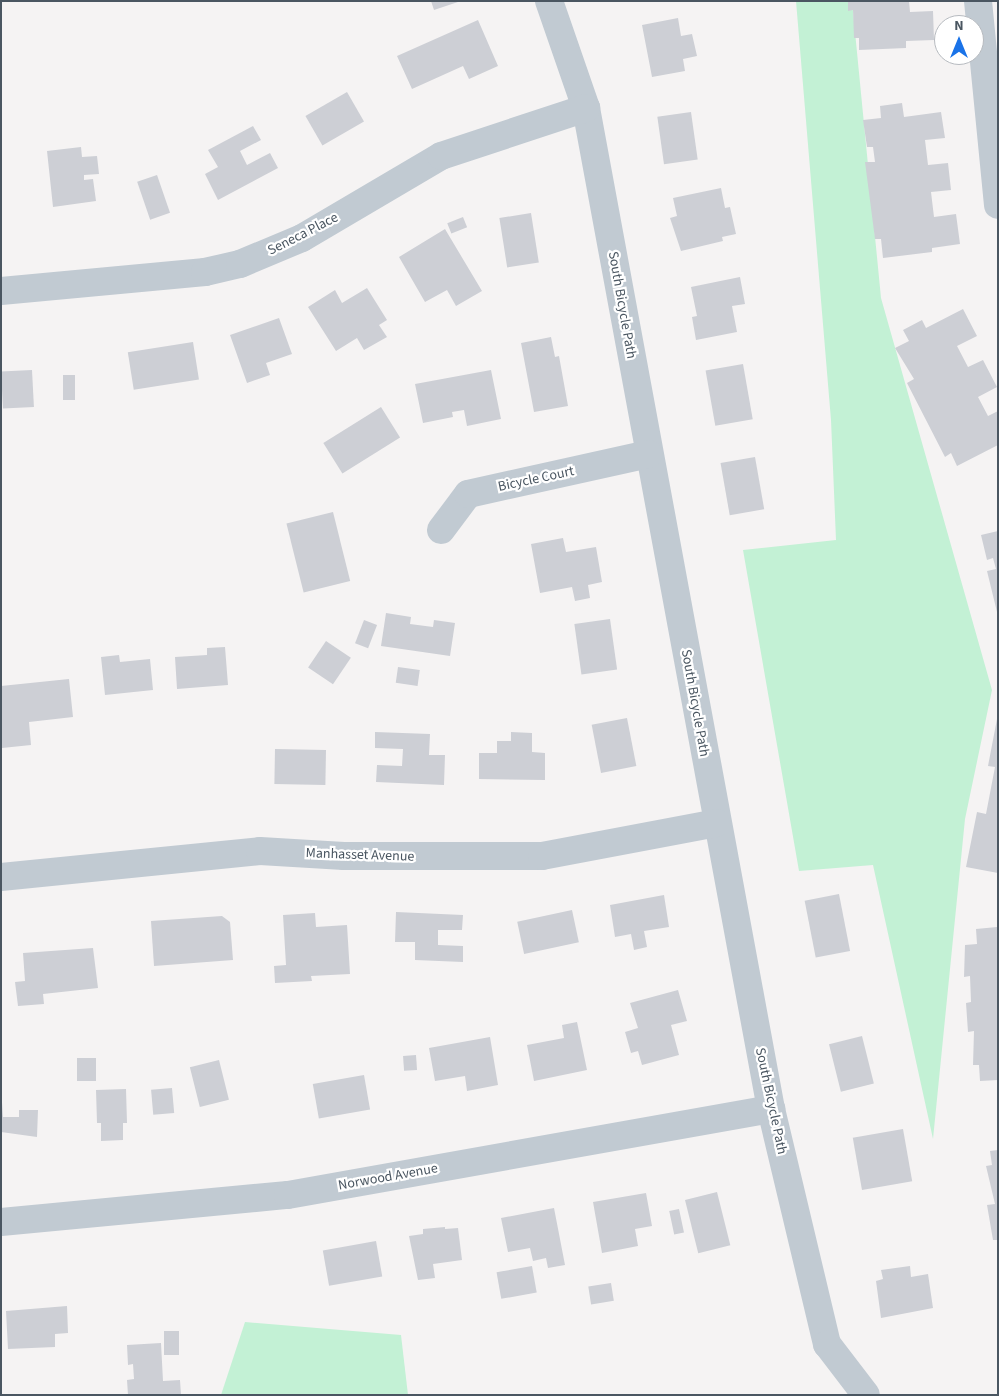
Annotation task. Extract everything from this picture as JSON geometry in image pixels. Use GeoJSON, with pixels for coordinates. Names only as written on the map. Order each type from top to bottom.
{"type":"FeatureCollection","features":[{"type":"Feature","properties":{"kind":"street","name":"South Bicycle Path"},"geometry":{"type":"LineString","coordinates":[[549,1],[586,108],[648,454],[771,1109],[828,1344],[866,1395]]}},
{"type":"Feature","properties":{"kind":"street"},"geometry":{"type":"LineString","coordinates":[[978,1],[992,100],[998,205]]}},
{"type":"Feature","properties":{"kind":"street","name":"Seneca Place"},"geometry":{"type":"LineString","coordinates":[[1,291],[205,272],[240,264],[302,238],[441,156],[586,108]]}},
{"type":"Feature","properties":{"kind":"street","name":"Bicycle Court"},"geometry":{"type":"LineString","coordinates":[[441,530],[468,494],[648,454]]}},
{"type":"Feature","properties":{"kind":"street","name":"Manhasset Avenue"},"geometry":{"type":"LineString","coordinates":[[1,877],[260,851],[344,856],[542,856],[717,823]]}},
{"type":"Feature","properties":{"kind":"street","name":"Norwood Avenue"},"geometry":{"type":"LineString","coordinates":[[1,1222],[288,1195],[771,1109]]}},
{"type":"Feature","properties":{"kind":"green space"},"geometry":{"type":"Polygon","coordinates":[[[796,1],[852,1],[881,298],[992,690],[965,819],[933,1139],[873,865],[799,871],[743,550],[836,540],[831,420],[796,1]]]}},
{"type":"Feature","properties":{"kind":"green space"},"geometry":{"type":"Polygon","coordinates":[[[245,1322],[401,1335],[408,1395],[221,1395],[245,1322]]]}},
{"type":"Feature","properties":{"kind":"building"},"geometry":{"type":"Polygon","coordinates":[[[431,1],[458,1],[458,2],[434,10],[431,1]]]}},
{"type":"Feature","properties":{"kind":"building"},"geometry":{"type":"Polygon","coordinates":[[[848,1],[909,1],[910,12],[933,11],[934,40],[906,41],[906,48],[859,50],[859,38],[854,38],[853,10],[848,11],[848,1]]]}},
{"type":"Feature","properties":{"kind":"building"},"geometry":{"type":"Polygon","coordinates":[[[678,18],[681,36],[692,34],[697,56],[683,59],[685,71],[652,77],[642,25],[678,18]]]}},
{"type":"Feature","properties":{"kind":"building"},"geometry":{"type":"Polygon","coordinates":[[[478,20],[498,66],[469,79],[463,66],[412,89],[397,56],[478,20]]]}},
{"type":"Feature","properties":{"kind":"building"},"geometry":{"type":"Polygon","coordinates":[[[347,92],[364,121],[322,145],[305,116],[347,92]]]}},
{"type":"Feature","properties":{"kind":"building"},"geometry":{"type":"Polygon","coordinates":[[[902,103],[904,117],[941,112],[945,138],[925,140],[928,165],[948,163],[951,190],[931,192],[934,217],[956,214],[960,244],[932,248],[932,252],[883,258],[881,239],[875,239],[865,162],[875,162],[873,147],[867,147],[863,120],[881,118],[880,106],[902,103]]]}},
{"type":"Feature","properties":{"kind":"building"},"geometry":{"type":"Polygon","coordinates":[[[691,112],[698,160],[664,164],[657,117],[691,112]]]}},
{"type":"Feature","properties":{"kind":"building"},"geometry":{"type":"Polygon","coordinates":[[[253,126],[261,140],[240,151],[247,165],[270,153],[278,168],[218,200],[205,174],[218,167],[208,150],[253,126]]]}},
{"type":"Feature","properties":{"kind":"building"},"geometry":{"type":"Polygon","coordinates":[[[81,147],[82,157],[97,156],[99,174],[84,175],[84,180],[93,179],[96,201],[53,207],[47,151],[81,147]]]}},
{"type":"Feature","properties":{"kind":"building"},"geometry":{"type":"Polygon","coordinates":[[[157,175],[170,213],[150,220],[137,182],[157,175]]]}},
{"type":"Feature","properties":{"kind":"building"},"geometry":{"type":"Polygon","coordinates":[[[721,188],[725,208],[730,207],[736,234],[722,237],[723,241],[681,251],[670,218],[677,216],[673,198],[721,188]]]}},
{"type":"Feature","properties":{"kind":"building"},"geometry":{"type":"Polygon","coordinates":[[[531,213],[539,262],[507,267],[499,218],[531,213]]]}},
{"type":"Feature","properties":{"kind":"building"},"geometry":{"type":"Polygon","coordinates":[[[463,217],[467,227],[451,234],[447,223],[463,217]]]}},
{"type":"Feature","properties":{"kind":"building"},"geometry":{"type":"Polygon","coordinates":[[[445,229],[482,291],[456,306],[447,290],[425,302],[399,257],[445,229]]]}},
{"type":"Feature","properties":{"kind":"building"},"geometry":{"type":"Polygon","coordinates":[[[740,277],[745,304],[732,306],[737,332],[696,340],[692,317],[697,316],[691,287],[740,277]]]}},
{"type":"Feature","properties":{"kind":"building"},"geometry":{"type":"Polygon","coordinates":[[[367,288],[387,320],[379,325],[387,337],[364,350],[357,338],[336,351],[308,307],[335,290],[342,303],[367,288]]]}},
{"type":"Feature","properties":{"kind":"building"},"geometry":{"type":"Polygon","coordinates":[[[963,309],[977,336],[957,346],[968,367],[983,360],[997,387],[978,397],[988,416],[998,411],[998,445],[957,466],[951,453],[945,457],[907,383],[914,379],[895,348],[909,341],[903,330],[922,320],[926,328],[963,309]]]}},
{"type":"Feature","properties":{"kind":"building"},"geometry":{"type":"Polygon","coordinates":[[[279,318],[292,354],[266,363],[270,375],[247,383],[230,335],[279,318]]]}},
{"type":"Feature","properties":{"kind":"building"},"geometry":{"type":"Polygon","coordinates":[[[551,337],[555,357],[559,356],[568,406],[534,412],[521,343],[551,337]]]}},
{"type":"Feature","properties":{"kind":"building"},"geometry":{"type":"Polygon","coordinates":[[[193,342],[199,380],[134,390],[128,352],[193,342]]]}},
{"type":"Feature","properties":{"kind":"building"},"geometry":{"type":"Polygon","coordinates":[[[743,364],[753,419],[715,426],[706,371],[743,364]]]}},
{"type":"Feature","properties":{"kind":"building"},"geometry":{"type":"Polygon","coordinates":[[[32,370],[34,407],[3,409],[1,372],[32,370]]]}},
{"type":"Feature","properties":{"kind":"building"},"geometry":{"type":"Polygon","coordinates":[[[491,370],[501,419],[467,426],[464,410],[452,412],[453,417],[423,423],[415,384],[491,370]]]}},
{"type":"Feature","properties":{"kind":"building"},"geometry":{"type":"Polygon","coordinates":[[[63,375],[75,375],[75,400],[63,400],[63,375]]]}},
{"type":"Feature","properties":{"kind":"building"},"geometry":{"type":"Polygon","coordinates":[[[381,407],[400,438],[342,474],[323,443],[381,407]]]}},
{"type":"Feature","properties":{"kind":"building"},"geometry":{"type":"Polygon","coordinates":[[[755,457],[764,509],[730,515],[721,463],[755,457]]]}},
{"type":"Feature","properties":{"kind":"building"},"geometry":{"type":"Polygon","coordinates":[[[333,512],[350,581],[304,593],[286,524],[333,512]]]}},
{"type":"Feature","properties":{"kind":"building"},"geometry":{"type":"Polygon","coordinates":[[[998,531],[997,612],[987,571],[996,569],[993,558],[987,560],[981,535],[998,531]]]}},
{"type":"Feature","properties":{"kind":"building"},"geometry":{"type":"Polygon","coordinates":[[[563,538],[566,552],[596,547],[602,582],[588,585],[590,598],[575,601],[572,587],[540,593],[531,544],[563,538]]]}},
{"type":"Feature","properties":{"kind":"building"},"geometry":{"type":"Polygon","coordinates":[[[386,613],[411,617],[410,624],[433,627],[434,620],[455,623],[450,656],[381,646],[386,613]]]}},
{"type":"Feature","properties":{"kind":"building"},"geometry":{"type":"Polygon","coordinates":[[[610,619],[617,670],[581,675],[574,624],[610,619]]]}},
{"type":"Feature","properties":{"kind":"building"},"geometry":{"type":"Polygon","coordinates":[[[364,620],[377,625],[368,648],[355,643],[364,620]]]}},
{"type":"Feature","properties":{"kind":"building"},"geometry":{"type":"Polygon","coordinates":[[[326,641],[351,658],[333,684],[308,668],[326,641]]]}},
{"type":"Feature","properties":{"kind":"building"},"geometry":{"type":"Polygon","coordinates":[[[225,647],[228,685],[177,689],[175,657],[207,655],[207,648],[225,647]]]}},
{"type":"Feature","properties":{"kind":"building"},"geometry":{"type":"Polygon","coordinates":[[[119,655],[120,662],[150,659],[153,690],[105,695],[101,657],[119,655]]]}},
{"type":"Feature","properties":{"kind":"building"},"geometry":{"type":"Polygon","coordinates":[[[398,667],[420,670],[418,686],[396,683],[398,667]]]}},
{"type":"Feature","properties":{"kind":"building"},"geometry":{"type":"Polygon","coordinates":[[[69,679],[73,717],[29,722],[31,745],[2,748],[1,686],[69,679]]]}},
{"type":"Feature","properties":{"kind":"building"},"geometry":{"type":"Polygon","coordinates":[[[627,718],[636,766],[601,773],[592,725],[627,718]]]}},
{"type":"Feature","properties":{"kind":"building"},"geometry":{"type":"Polygon","coordinates":[[[997,719],[998,873],[966,867],[977,812],[986,814],[995,767],[988,766],[997,719]]]}},
{"type":"Feature","properties":{"kind":"building"},"geometry":{"type":"Polygon","coordinates":[[[375,732],[430,734],[429,755],[445,755],[444,785],[376,782],[377,765],[402,766],[403,749],[375,748],[375,732]]]}},
{"type":"Feature","properties":{"kind":"building"},"geometry":{"type":"Polygon","coordinates":[[[511,732],[532,733],[532,752],[545,753],[545,780],[479,779],[479,753],[497,753],[497,741],[511,741],[511,732]]]}},
{"type":"Feature","properties":{"kind":"building"},"geometry":{"type":"Polygon","coordinates":[[[275,749],[326,750],[325,785],[274,784],[275,749]]]}},
{"type":"Feature","properties":{"kind":"building"},"geometry":{"type":"Polygon","coordinates":[[[839,894],[850,951],[816,958],[805,901],[839,894]]]}},
{"type":"Feature","properties":{"kind":"building"},"geometry":{"type":"Polygon","coordinates":[[[664,895],[669,927],[644,931],[647,947],[634,950],[631,934],[615,937],[610,905],[664,895]]]}},
{"type":"Feature","properties":{"kind":"building"},"geometry":{"type":"Polygon","coordinates":[[[572,910],[579,942],[524,954],[517,922],[572,910]]]}},
{"type":"Feature","properties":{"kind":"building"},"geometry":{"type":"Polygon","coordinates":[[[396,912],[463,915],[462,930],[438,930],[438,945],[463,946],[463,962],[415,960],[415,942],[395,942],[396,912]]]}},
{"type":"Feature","properties":{"kind":"building"},"geometry":{"type":"Polygon","coordinates":[[[315,913],[316,927],[347,925],[350,974],[311,976],[312,981],[275,983],[274,966],[286,965],[283,915],[315,913]]]}},
{"type":"Feature","properties":{"kind":"building"},"geometry":{"type":"Polygon","coordinates":[[[222,916],[230,922],[233,960],[154,966],[151,921],[222,916]]]}},
{"type":"Feature","properties":{"kind":"building"},"geometry":{"type":"Polygon","coordinates":[[[997,927],[998,1080],[980,1081],[979,1065],[973,1065],[974,1031],[968,1032],[966,1003],[971,1002],[970,976],[964,977],[965,945],[977,944],[976,929],[997,927]]]}},
{"type":"Feature","properties":{"kind":"building"},"geometry":{"type":"Polygon","coordinates":[[[93,948],[98,988],[43,994],[44,1004],[18,1006],[15,982],[25,981],[23,953],[93,948]]]}},
{"type":"Feature","properties":{"kind":"building"},"geometry":{"type":"Polygon","coordinates":[[[678,990],[687,1021],[671,1025],[679,1055],[642,1065],[638,1051],[631,1053],[625,1032],[638,1028],[630,1003],[678,990]]]}},
{"type":"Feature","properties":{"kind":"building"},"geometry":{"type":"Polygon","coordinates":[[[577,1022],[587,1070],[534,1081],[527,1045],[564,1038],[562,1025],[577,1022]]]}},
{"type":"Feature","properties":{"kind":"building"},"geometry":{"type":"Polygon","coordinates":[[[862,1036],[874,1084],[841,1092],[829,1044],[862,1036]]]}},
{"type":"Feature","properties":{"kind":"building"},"geometry":{"type":"Polygon","coordinates":[[[490,1037],[498,1085],[467,1091],[465,1076],[435,1081],[429,1048],[490,1037]]]}},
{"type":"Feature","properties":{"kind":"building"},"geometry":{"type":"Polygon","coordinates":[[[416,1055],[417,1070],[404,1071],[403,1056],[416,1055]]]}},
{"type":"Feature","properties":{"kind":"building"},"geometry":{"type":"Polygon","coordinates":[[[77,1058],[96,1058],[96,1081],[77,1081],[77,1058]]]}},
{"type":"Feature","properties":{"kind":"building"},"geometry":{"type":"Polygon","coordinates":[[[219,1060],[229,1100],[200,1107],[190,1067],[219,1060]]]}},
{"type":"Feature","properties":{"kind":"building"},"geometry":{"type":"Polygon","coordinates":[[[364,1075],[370,1109],[319,1118],[313,1084],[364,1075]]]}},
{"type":"Feature","properties":{"kind":"building"},"geometry":{"type":"Polygon","coordinates":[[[1,1087],[3,1117],[19,1117],[19,1110],[38,1110],[37,1137],[1,1132],[1,1087]]]}},
{"type":"Feature","properties":{"kind":"building"},"geometry":{"type":"Polygon","coordinates":[[[172,1088],[174,1113],[153,1115],[151,1090],[172,1088]]]}},
{"type":"Feature","properties":{"kind":"building"},"geometry":{"type":"Polygon","coordinates":[[[126,1089],[127,1123],[123,1123],[123,1140],[101,1141],[101,1123],[97,1123],[96,1090],[126,1089]]]}},
{"type":"Feature","properties":{"kind":"building"},"geometry":{"type":"Polygon","coordinates":[[[903,1129],[912,1181],[862,1190],[853,1138],[903,1129]]]}},
{"type":"Feature","properties":{"kind":"building"},"geometry":{"type":"Polygon","coordinates":[[[998,1150],[998,1240],[993,1240],[987,1205],[995,1204],[986,1166],[992,1165],[990,1151],[998,1150]]]}},
{"type":"Feature","properties":{"kind":"building"},"geometry":{"type":"Polygon","coordinates":[[[717,1192],[730,1245],[698,1253],[685,1200],[717,1192]]]}},
{"type":"Feature","properties":{"kind":"building"},"geometry":{"type":"Polygon","coordinates":[[[646,1193],[652,1226],[635,1229],[638,1246],[602,1253],[593,1202],[646,1193]]]}},
{"type":"Feature","properties":{"kind":"building"},"geometry":{"type":"Polygon","coordinates":[[[554,1208],[565,1265],[548,1268],[546,1258],[533,1261],[530,1248],[508,1252],[501,1218],[554,1208]]]}},
{"type":"Feature","properties":{"kind":"building"},"geometry":{"type":"Polygon","coordinates":[[[679,1209],[684,1232],[674,1235],[669,1211],[679,1209]]]}},
{"type":"Feature","properties":{"kind":"building"},"geometry":{"type":"Polygon","coordinates":[[[445,1227],[445,1229],[458,1228],[462,1260],[433,1264],[435,1278],[418,1280],[409,1236],[423,1234],[423,1229],[445,1227]]]}},
{"type":"Feature","properties":{"kind":"building"},"geometry":{"type":"Polygon","coordinates":[[[376,1241],[382,1276],[329,1286],[323,1250],[376,1241]]]}},
{"type":"Feature","properties":{"kind":"building"},"geometry":{"type":"Polygon","coordinates":[[[532,1266],[537,1293],[501,1299],[497,1272],[532,1266]]]}},
{"type":"Feature","properties":{"kind":"building"},"geometry":{"type":"Polygon","coordinates":[[[910,1266],[911,1277],[928,1274],[933,1308],[881,1318],[876,1281],[883,1279],[881,1270],[910,1266]]]}},
{"type":"Feature","properties":{"kind":"building"},"geometry":{"type":"Polygon","coordinates":[[[611,1283],[614,1301],[591,1304],[588,1287],[611,1283]]]}},
{"type":"Feature","properties":{"kind":"building"},"geometry":{"type":"Polygon","coordinates":[[[67,1306],[68,1333],[55,1334],[55,1347],[8,1349],[6,1311],[67,1306]]]}},
{"type":"Feature","properties":{"kind":"building"},"geometry":{"type":"Polygon","coordinates":[[[164,1331],[179,1331],[179,1355],[164,1355],[164,1331]]]}},
{"type":"Feature","properties":{"kind":"building"},"geometry":{"type":"Polygon","coordinates":[[[161,1343],[163,1381],[180,1380],[181,1395],[128,1395],[127,1380],[134,1379],[133,1364],[128,1365],[127,1345],[161,1343]]]}}]}
